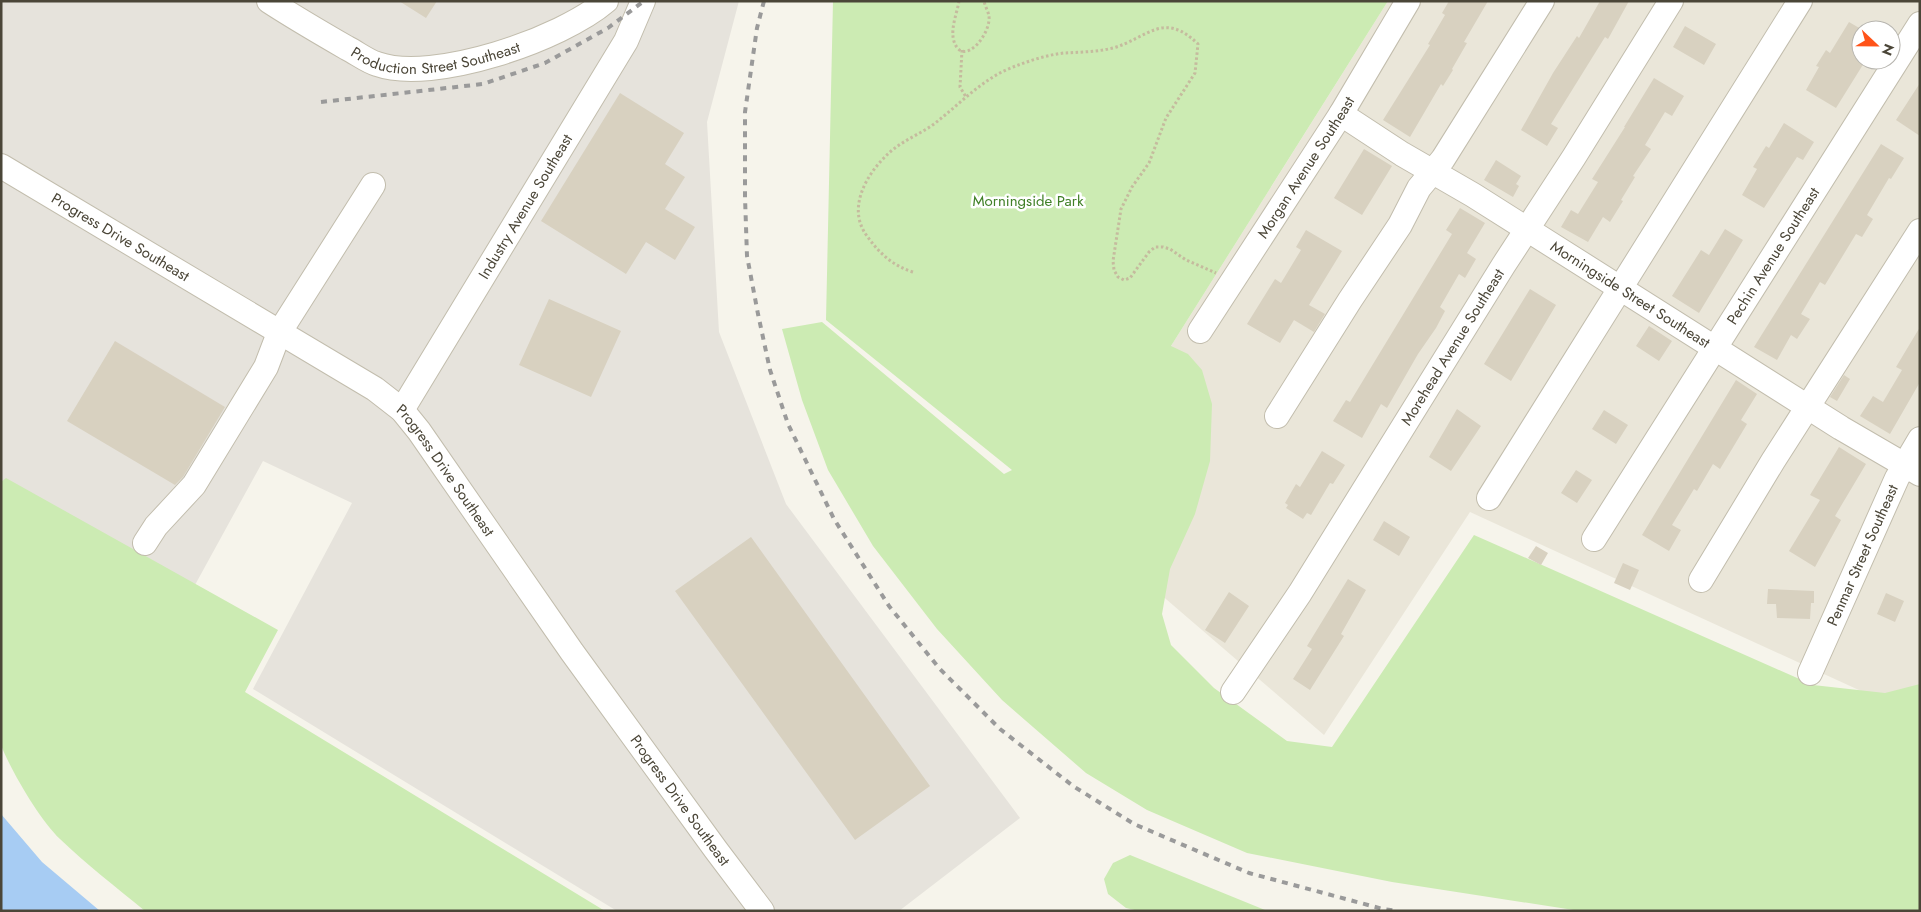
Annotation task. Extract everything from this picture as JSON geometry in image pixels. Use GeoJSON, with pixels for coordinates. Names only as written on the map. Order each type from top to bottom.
{"type":"FeatureCollection","features":[{"type":"Feature","properties":{"kind":"street","name":"Production Street Southeast"},"geometry":{"type":"LineString","coordinates":[[269,1],[300,22],[377,64],[401,70],[450,65],[492,56],[565,28],[594,11],[606,1]]}},
{"type":"Feature","properties":{"kind":"street","name":"Industry Avenue Southeast"},"geometry":{"type":"LineString","coordinates":[[402,410],[626,41],[643,1]]}},
{"type":"Feature","properties":{"kind":"street","name":"Morgan Avenue Southeast"},"geometry":{"type":"LineString","coordinates":[[1200,331],[1341,114],[1408,1]]}},
{"type":"Feature","properties":{"kind":"street"},"geometry":{"type":"LineString","coordinates":[[1277,416],[1350,300],[1392,238],[1419,188],[1443,159],[1542,1]]}},
{"type":"Feature","properties":{"kind":"street","name":"Morehead Avenue Southeast"},"geometry":{"type":"LineString","coordinates":[[1232,692],[1300,594],[1672,1]]}},
{"type":"Feature","properties":{"kind":"street"},"geometry":{"type":"LineString","coordinates":[[1489,498],[1576,358],[1621,290],[1800,1]]}},
{"type":"Feature","properties":{"kind":"street","name":"Pechin Avenue Southeast"},"geometry":{"type":"LineString","coordinates":[[1594,539],[1920,24]]}},
{"type":"Feature","properties":{"kind":"street","name":"Morningside Street Southeast"},"geometry":{"type":"LineString","coordinates":[[1341,114],[1808,407],[1912,469]]}},
{"type":"Feature","properties":{"kind":"street","name":"Progress Drive Southeast"},"geometry":{"type":"LineString","coordinates":[[1,166],[375,389],[402,410],[419,430],[572,652],[762,911]]}},
{"type":"Feature","properties":{"kind":"street"},"geometry":{"type":"LineString","coordinates":[[145,543],[156,526],[194,485],[266,367],[279,332],[373,185]]}},
{"type":"Feature","properties":{"kind":"street"},"geometry":{"type":"LineString","coordinates":[[1701,580],[1920,231]]}},
{"type":"Feature","properties":{"kind":"street","name":"Penmar Street Southeast"},"geometry":{"type":"LineString","coordinates":[[1810,673],[1897,478],[1912,469],[1920,439]]}},
{"type":"Feature","properties":{"kind":"path"},"geometry":{"type":"LineString","coordinates":[[959,1],[954,40],[955,45],[962,50],[975,47],[987,31],[989,14],[984,1]]}},
{"type":"Feature","properties":{"kind":"path"},"geometry":{"type":"LineString","coordinates":[[913,272],[894,264],[883,256],[863,231],[859,219],[858,204],[865,182],[889,152],[925,131],[980,85],[1011,68],[1039,58],[1113,48],[1164,26],[1175,29],[1198,44],[1195,73],[1166,118],[1149,163],[1132,187],[1121,209],[1113,261],[1114,270],[1118,277],[1124,280],[1130,278],[1149,252],[1155,247],[1163,247],[1170,248],[1186,260],[1232,282]]}},
{"type":"Feature","properties":{"kind":"path"},"geometry":{"type":"LineString","coordinates":[[962,50],[960,87],[966,97]]}},
{"type":"Feature","properties":{"kind":"shaded area"},"geometry":{"type":"Polygon","coordinates":[[[1,1],[739,1],[707,122],[719,332],[786,504],[1020,818],[899,911],[617,911],[253,689],[352,503],[263,461],[167,636],[1,617],[1,1]]]}},
{"type":"Feature","properties":{"kind":"shaded area"},"geometry":{"type":"Polygon","coordinates":[[[1388,1],[1920,1],[1920,718],[1470,512],[1324,735],[1066,513],[1388,1]]]}},
{"type":"Feature","properties":{"kind":"green space","name":"Morningside Park"},"geometry":{"type":"Polygon","coordinates":[[[833,1],[1388,1],[1171,346],[1188,354],[1202,370],[1212,404],[1210,461],[1195,514],[1170,569],[1162,614],[1171,645],[1214,688],[1287,741],[1332,747],[1474,535],[1813,685],[1885,693],[1920,684],[1920,911],[1580,911],[1392,882],[1247,853],[1147,810],[1086,773],[1002,700],[937,629],[873,546],[828,470],[802,400],[782,329],[822,322],[1004,474],[1012,470],[826,320],[833,1]]]}},
{"type":"Feature","properties":{"kind":"green space"},"geometry":{"type":"Polygon","coordinates":[[[6,478],[278,630],[245,692],[605,911],[145,911],[52,831],[27,795],[1,745],[1,482],[6,478]]]}},
{"type":"Feature","properties":{"kind":"green space"},"geometry":{"type":"Polygon","coordinates":[[[1130,855],[1265,911],[1139,911],[1126,908],[1108,894],[1104,879],[1113,863],[1130,855]]]}},
{"type":"Feature","properties":{"kind":"water"},"geometry":{"type":"Polygon","coordinates":[[[1,814],[42,862],[100,911],[1,911],[1,814]]]}},
{"type":"Feature","properties":{"kind":"building"},"geometry":{"type":"Polygon","coordinates":[[[399,1],[437,1],[426,18],[399,1]]]}},
{"type":"Feature","properties":{"kind":"building"},"geometry":{"type":"Polygon","coordinates":[[[1449,1],[1488,1],[1464,42],[1467,43],[1453,70],[1443,86],[1441,84],[1410,137],[1383,120],[1430,45],[1428,44],[1445,15],[1442,13],[1449,1]]]}},
{"type":"Feature","properties":{"kind":"building"},"geometry":{"type":"Polygon","coordinates":[[[1600,1],[1629,1],[1608,39],[1605,37],[1551,124],[1558,128],[1547,146],[1521,130],[1553,73],[1577,36],[1579,38],[1600,1]]]}},
{"type":"Feature","properties":{"kind":"building"},"geometry":{"type":"Polygon","coordinates":[[[1849,22],[1851,23],[1851,70],[1860,70],[1836,108],[1806,90],[1819,67],[1816,66],[1826,50],[1830,53],[1849,22]]]}},
{"type":"Feature","properties":{"kind":"building"},"geometry":{"type":"Polygon","coordinates":[[[1685,26],[1716,44],[1704,65],[1673,47],[1685,26]]]}},
{"type":"Feature","properties":{"kind":"building"},"geometry":{"type":"Polygon","coordinates":[[[1654,78],[1684,96],[1672,116],[1665,112],[1645,145],[1651,149],[1633,176],[1635,177],[1621,200],[1623,201],[1610,222],[1603,217],[1588,242],[1561,227],[1571,210],[1578,214],[1598,182],[1592,179],[1654,78]]]}},
{"type":"Feature","properties":{"kind":"building"},"geometry":{"type":"Polygon","coordinates":[[[1920,83],[1920,136],[1896,120],[1920,83]]]}},
{"type":"Feature","properties":{"kind":"building"},"geometry":{"type":"Polygon","coordinates":[[[620,93],[684,133],[665,164],[685,177],[665,209],[695,227],[675,260],[646,242],[626,274],[541,221],[620,93]]]}},
{"type":"Feature","properties":{"kind":"building"},"geometry":{"type":"Polygon","coordinates":[[[1784,123],[1814,142],[1803,160],[1797,157],[1764,208],[1742,195],[1757,169],[1753,167],[1766,146],[1769,148],[1784,123]]]}},
{"type":"Feature","properties":{"kind":"building"},"geometry":{"type":"Polygon","coordinates":[[[1881,144],[1904,158],[1891,179],[1889,178],[1867,215],[1873,219],[1862,237],[1856,234],[1825,285],[1820,282],[1801,314],[1810,319],[1797,339],[1791,335],[1777,360],[1754,347],[1881,144]]]}},
{"type":"Feature","properties":{"kind":"building"},"geometry":{"type":"Polygon","coordinates":[[[1364,149],[1392,166],[1362,215],[1334,198],[1364,149]]]}},
{"type":"Feature","properties":{"kind":"building"},"geometry":{"type":"Polygon","coordinates":[[[1496,160],[1521,176],[1516,184],[1519,186],[1513,197],[1484,180],[1496,160]]]}},
{"type":"Feature","properties":{"kind":"building"},"geometry":{"type":"Polygon","coordinates":[[[1460,208],[1485,223],[1467,253],[1476,259],[1465,278],[1459,274],[1440,307],[1445,311],[1436,328],[1418,354],[1387,408],[1381,404],[1362,438],[1333,421],[1346,400],[1350,402],[1452,234],[1446,230],[1460,208]]]}},
{"type":"Feature","properties":{"kind":"building"},"geometry":{"type":"Polygon","coordinates":[[[1725,229],[1743,240],[1699,313],[1672,296],[1701,250],[1709,255],[1725,229]]]}},
{"type":"Feature","properties":{"kind":"building"},"geometry":{"type":"Polygon","coordinates":[[[1306,230],[1342,251],[1309,305],[1325,314],[1314,332],[1294,320],[1280,343],[1247,324],[1275,279],[1281,283],[1301,250],[1296,247],[1306,230]]]}},
{"type":"Feature","properties":{"kind":"building"},"geometry":{"type":"Polygon","coordinates":[[[1530,289],[1556,305],[1511,381],[1484,364],[1530,289]]]}},
{"type":"Feature","properties":{"kind":"building"},"geometry":{"type":"Polygon","coordinates":[[[549,299],[621,331],[591,397],[519,365],[549,299]]]}},
{"type":"Feature","properties":{"kind":"building"},"geometry":{"type":"Polygon","coordinates":[[[1649,326],[1672,341],[1659,361],[1636,346],[1649,326]]]}},
{"type":"Feature","properties":{"kind":"building"},"geometry":{"type":"Polygon","coordinates":[[[1920,327],[1920,382],[1890,434],[1860,416],[1873,396],[1883,402],[1902,370],[1896,367],[1920,327]]]}},
{"type":"Feature","properties":{"kind":"building"},"geometry":{"type":"Polygon","coordinates":[[[115,341],[225,407],[183,477],[175,485],[67,421],[115,341]]]}},
{"type":"Feature","properties":{"kind":"building"},"geometry":{"type":"Polygon","coordinates":[[[1844,375],[1850,379],[1837,401],[1830,397],[1844,375]]]}},
{"type":"Feature","properties":{"kind":"building"},"geometry":{"type":"Polygon","coordinates":[[[1736,380],[1757,394],[1741,420],[1747,424],[1720,469],[1713,464],[1697,491],[1694,489],[1672,525],[1681,530],[1669,551],[1642,535],[1736,380]]]}},
{"type":"Feature","properties":{"kind":"building"},"geometry":{"type":"Polygon","coordinates":[[[1457,409],[1481,426],[1451,471],[1429,457],[1457,409]]]}},
{"type":"Feature","properties":{"kind":"building"},"geometry":{"type":"Polygon","coordinates":[[[1604,410],[1628,425],[1616,444],[1592,429],[1604,410]]]}},
{"type":"Feature","properties":{"kind":"building"},"geometry":{"type":"Polygon","coordinates":[[[1839,447],[1866,464],[1835,516],[1841,520],[1815,567],[1789,551],[1820,500],[1810,495],[1839,447]]]}},
{"type":"Feature","properties":{"kind":"building"},"geometry":{"type":"Polygon","coordinates":[[[1322,451],[1345,465],[1333,484],[1330,483],[1311,515],[1307,513],[1303,519],[1286,508],[1288,505],[1285,503],[1296,484],[1300,487],[1322,451]]]}},
{"type":"Feature","properties":{"kind":"building"},"geometry":{"type":"Polygon","coordinates":[[[1576,470],[1592,480],[1577,503],[1561,493],[1576,470]]]}},
{"type":"Feature","properties":{"kind":"building"},"geometry":{"type":"Polygon","coordinates":[[[1384,521],[1410,537],[1399,556],[1373,540],[1384,521]]]}},
{"type":"Feature","properties":{"kind":"building"},"geometry":{"type":"Polygon","coordinates":[[[751,537],[930,786],[855,840],[675,591],[751,537]]]}},
{"type":"Feature","properties":{"kind":"building"},"geometry":{"type":"Polygon","coordinates":[[[1536,546],[1548,553],[1541,565],[1528,558],[1536,546]]]}},
{"type":"Feature","properties":{"kind":"building"},"geometry":{"type":"Polygon","coordinates":[[[1623,563],[1639,570],[1630,590],[1614,583],[1623,563]]]}},
{"type":"Feature","properties":{"kind":"building"},"geometry":{"type":"Polygon","coordinates":[[[1348,579],[1366,590],[1341,634],[1344,636],[1310,690],[1293,679],[1312,649],[1307,646],[1348,579]]]}},
{"type":"Feature","properties":{"kind":"building"},"geometry":{"type":"Polygon","coordinates":[[[1768,589],[1814,591],[1814,603],[1811,603],[1810,619],[1777,618],[1776,604],[1767,604],[1768,589]]]}},
{"type":"Feature","properties":{"kind":"building"},"geometry":{"type":"Polygon","coordinates":[[[1229,592],[1249,606],[1225,643],[1205,630],[1229,592]]]}},
{"type":"Feature","properties":{"kind":"building"},"geometry":{"type":"Polygon","coordinates":[[[1886,593],[1904,601],[1895,622],[1877,614],[1886,593]]]}},
{"type":"Feature","properties":{"kind":"railway"},"geometry":{"type":"LineString","coordinates":[[321,102],[483,84],[545,63],[608,28],[644,1]]}},
{"type":"Feature","properties":{"kind":"railway"},"geometry":{"type":"LineString","coordinates":[[764,1],[757,28],[745,112],[747,256],[758,314],[770,370],[788,424],[834,519],[889,606],[939,668],[1000,729],[1073,786],[1134,824],[1249,873],[1383,909],[1398,911]]}}]}
